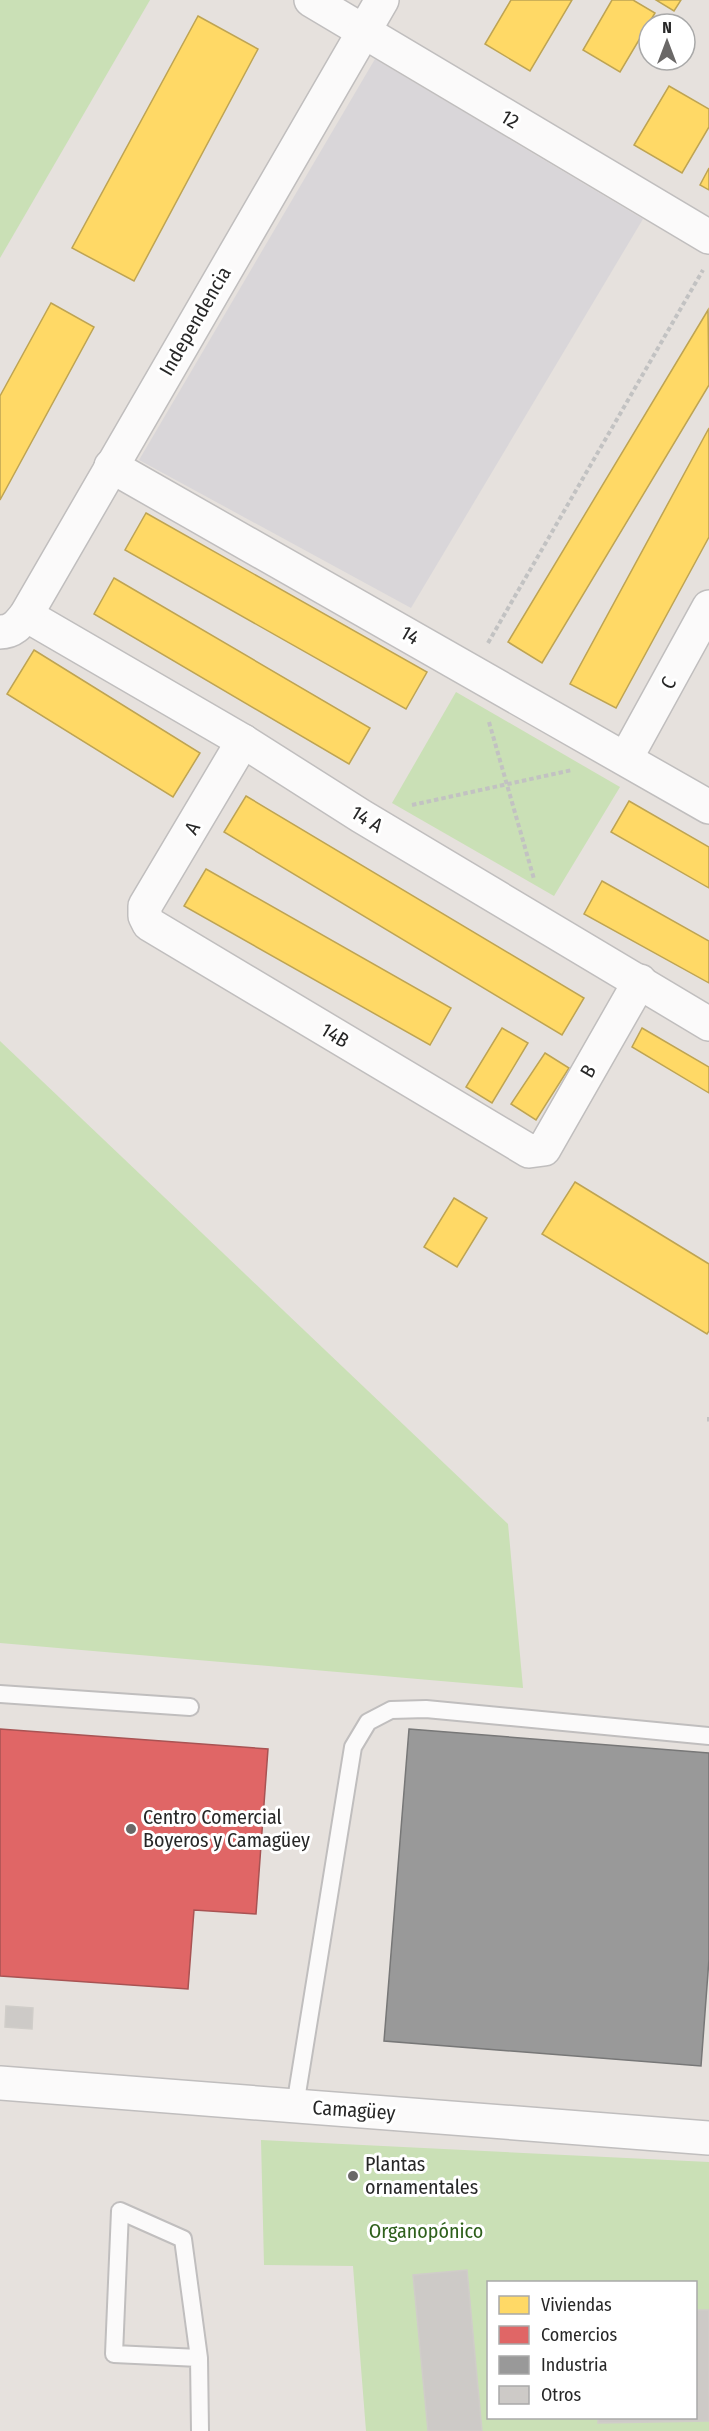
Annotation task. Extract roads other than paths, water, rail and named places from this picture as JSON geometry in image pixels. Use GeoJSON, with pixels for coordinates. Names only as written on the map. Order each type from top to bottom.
{"type":"FeatureCollection","features":[{"type":"Feature","properties":{"kind":"street","name":"12"},"geometry":{"type":"LineString","coordinates":[[311,0],[709,237]]}},
{"type":"Feature","properties":{"kind":"street","name":"Independencia"},"geometry":{"type":"LineString","coordinates":[[13,623],[111,466],[382,0]]}},
{"type":"Feature","properties":{"kind":"street","name":"14"},"geometry":{"type":"LineString","coordinates":[[111,466],[709,807]]}},
{"type":"Feature","properties":{"kind":"street","name":"C"},"geometry":{"type":"LineString","coordinates":[[626,758],[709,607]]}},
{"type":"Feature","properties":{"kind":"street","name":"14 A"},"geometry":{"type":"LineString","coordinates":[[13,623],[243,741],[361,816],[709,1024]]}},
{"type":"Feature","properties":{"kind":"street","name":"A"},"geometry":{"type":"LineString","coordinates":[[145,916],[145,906],[243,741]]}},
{"type":"Feature","properties":{"kind":"street","name":"14B"},"geometry":{"type":"LineString","coordinates":[[145,916],[149,924],[529,1151]]}},
{"type":"Feature","properties":{"kind":"street","name":"B"},"geometry":{"type":"LineString","coordinates":[[529,1151],[544,1149],[640,981]]}},
{"type":"Feature","properties":{"kind":"street","name":"Camagüey"},"geometry":{"type":"LineString","coordinates":[[0,2083],[709,2138]]}},
{"type":"Feature","properties":{"kind":"lane"},"geometry":{"type":"LineString","coordinates":[[0,1694],[190,1707]]}},
{"type":"Feature","properties":{"kind":"lane"},"geometry":{"type":"LineString","coordinates":[[296,2106],[353,1747],[368,1722],[391,1710],[426,1709],[709,1736]]}},
{"type":"Feature","properties":{"kind":"lane"},"geometry":{"type":"LineString","coordinates":[[199,2358],[114,2354],[120,2211],[183,2238],[199,2358],[200,2431]]}},
{"type":"Feature","properties":{"kind":"place","name":"Centro Comercial Boyeros y Camagüey"},"geometry":{"type":"Point","coordinates":[131,1829]}},
{"type":"Feature","properties":{"kind":"place","name":"Plantas ornamentales"},"geometry":{"type":"Point","coordinates":[353,2176]}},
{"type":"Feature","properties":{"kind":"park label","name":"Organopónico"},"geometry":{"type":"Point","coordinates":[426,2231]}}]}
